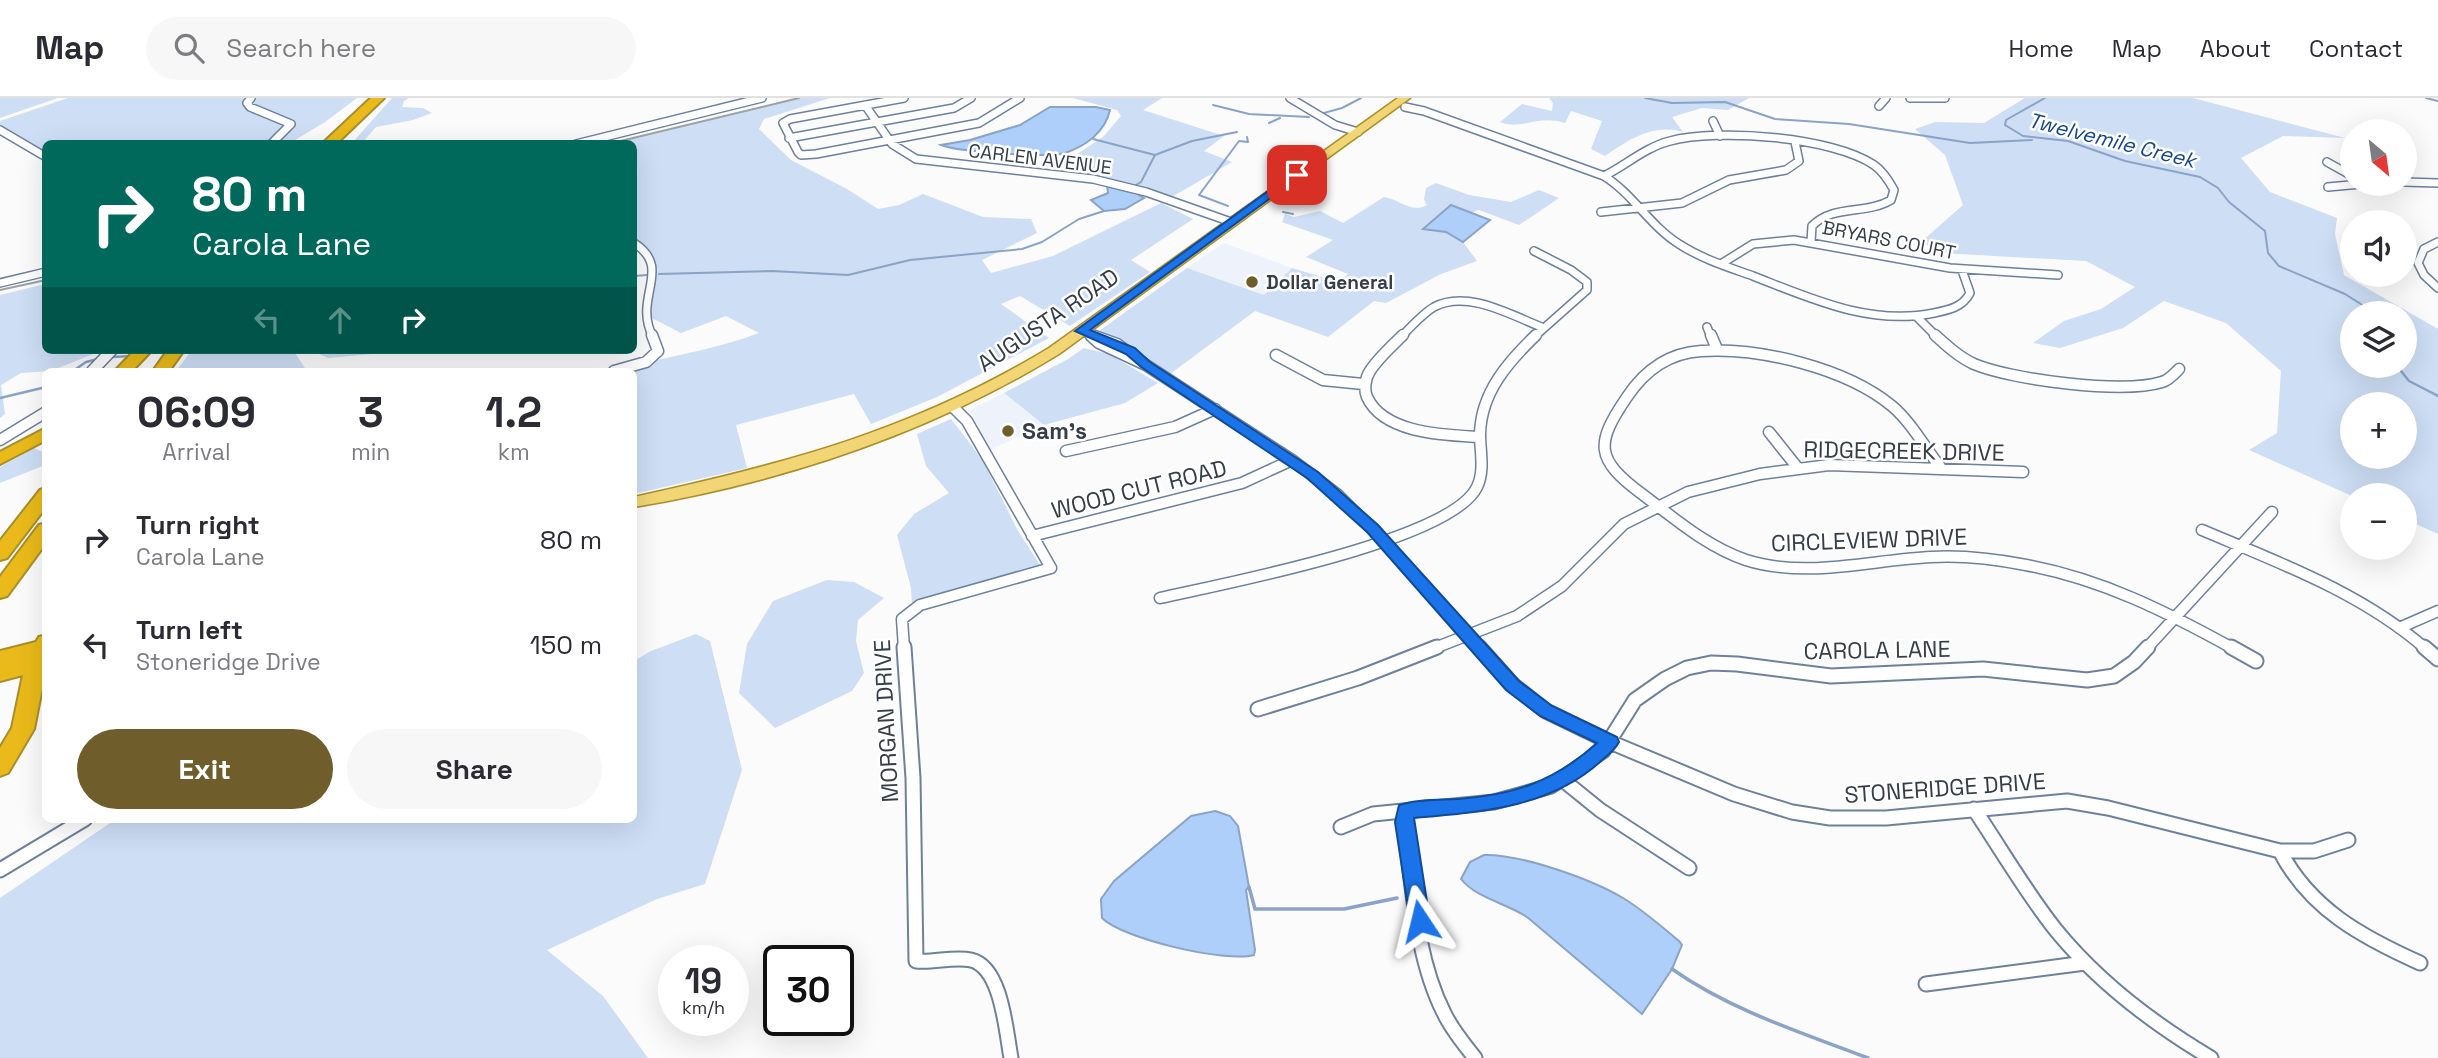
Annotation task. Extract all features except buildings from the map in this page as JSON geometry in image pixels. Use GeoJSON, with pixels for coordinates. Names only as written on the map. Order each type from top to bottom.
{"type":"FeatureCollection","features":[{"type":"Feature","properties":{"kind":"highway"},"geometry":{"type":"LineString","coordinates":[[317,140],[363,98]]}},
{"type":"Feature","properties":{"kind":"highway"},"geometry":{"type":"LineString","coordinates":[[332,140],[378,98]]}},
{"type":"Feature","properties":{"kind":"highway"},"geometry":{"type":"LineString","coordinates":[[126,368],[140,354]]}},
{"type":"Feature","properties":{"kind":"highway"},"geometry":{"type":"LineString","coordinates":[[0,459],[42,435]]}},
{"type":"Feature","properties":{"kind":"highway"},"geometry":{"type":"LineString","coordinates":[[0,554],[42,499]]}},
{"type":"Feature","properties":{"kind":"highway"},"geometry":{"type":"LineString","coordinates":[[0,591],[42,534]]}},
{"type":"Feature","properties":{"kind":"highway"},"geometry":{"type":"LineString","coordinates":[[0,658],[42,662]]}},
{"type":"Feature","properties":{"kind":"highway"},"geometry":{"type":"LineString","coordinates":[[0,673],[42,662]]}},
{"type":"Feature","properties":{"kind":"highway"},"geometry":{"type":"LineString","coordinates":[[0,767],[23,729],[42,662]]}},
{"type":"Feature","properties":{"kind":"main road","name":"AUGUSTA ROAD"},"geometry":{"type":"LineString","coordinates":[[637,501],[728,482],[860,443],[952,406],[1029,368],[1086,333],[1231,222],[1402,103]]}},
{"type":"Feature","properties":{"kind":"street"},"geometry":{"type":"LineString","coordinates":[[251,98],[247,103],[250,107],[291,124],[275,140]]}},
{"type":"Feature","properties":{"kind":"street"},"geometry":{"type":"LineString","coordinates":[[592,140],[762,98]]}},
{"type":"Feature","properties":{"kind":"street"},"geometry":{"type":"LineString","coordinates":[[904,98],[790,119],[783,123],[789,138],[801,155],[979,123],[1020,98]]}},
{"type":"Feature","properties":{"kind":"street"},"geometry":{"type":"LineString","coordinates":[[789,138],[954,108],[971,98]]}},
{"type":"Feature","properties":{"kind":"street"},"geometry":{"type":"LineString","coordinates":[[1290,98],[1335,125],[1357,132]]}},
{"type":"Feature","properties":{"kind":"street"},"geometry":{"type":"LineString","coordinates":[[1879,106],[1886,98]]}},
{"type":"Feature","properties":{"kind":"street"},"geometry":{"type":"LineString","coordinates":[[1910,98],[1945,98]]}},
{"type":"Feature","properties":{"kind":"street"},"geometry":{"type":"LineString","coordinates":[[1402,103],[1604,176],[1623,188],[1660,231],[1675,242],[1721,264],[1840,309],[1878,316],[1916,316],[1952,309],[1964,302],[1970,289],[1962,270]]}},
{"type":"Feature","properties":{"kind":"street","name":"CARLEN AVENUE"},"geometry":{"type":"LineString","coordinates":[[865,105],[887,140],[900,152],[916,159],[1084,178],[1126,186],[1170,198],[1231,222]]}},
{"type":"Feature","properties":{"kind":"street"},"geometry":{"type":"LineString","coordinates":[[954,108],[970,124]]}},
{"type":"Feature","properties":{"kind":"street"},"geometry":{"type":"LineString","coordinates":[[1713,121],[1720,136]]}},
{"type":"Feature","properties":{"kind":"street"},"geometry":{"type":"LineString","coordinates":[[0,130],[42,155]]}},
{"type":"Feature","properties":{"kind":"street"},"geometry":{"type":"LineString","coordinates":[[1604,176],[1664,143],[1692,137],[1720,136],[1796,142],[1852,151],[1880,169],[1893,187],[1894,196],[1889,203],[1878,208],[1822,217],[1812,226],[1811,242]]}},
{"type":"Feature","properties":{"kind":"street"},"geometry":{"type":"LineString","coordinates":[[1601,212],[1641,209],[1691,200],[1734,178],[1790,169],[1799,161],[1796,142]]}},
{"type":"Feature","properties":{"kind":"street"},"geometry":{"type":"LineString","coordinates":[[2327,162],[2340,169]]}},
{"type":"Feature","properties":{"kind":"street"},"geometry":{"type":"LineString","coordinates":[[2417,182],[2438,183]]}},
{"type":"Feature","properties":{"kind":"street"},"geometry":{"type":"LineString","coordinates":[[2329,187],[2340,186]]}},
{"type":"Feature","properties":{"kind":"street","name":"BRYARS COURT"},"geometry":{"type":"LineString","coordinates":[[1721,264],[1753,244],[1781,240],[1811,242],[1962,270],[2057,275]]}},
{"type":"Feature","properties":{"kind":"street"},"geometry":{"type":"LineString","coordinates":[[2438,242],[2424,249],[2418,263],[2424,275],[2438,288]]}},
{"type":"Feature","properties":{"kind":"street"},"geometry":{"type":"LineString","coordinates":[[625,368],[646,362],[658,351],[644,314],[654,267],[645,250],[637,245]]}},
{"type":"Feature","properties":{"kind":"street"},"geometry":{"type":"LineString","coordinates":[[1534,251],[1572,270],[1587,282],[1600,282]]}},
{"type":"Feature","properties":{"kind":"street"},"geometry":{"type":"LineString","coordinates":[[0,283],[42,273]]}},
{"type":"Feature","properties":{"kind":"street"},"geometry":{"type":"LineString","coordinates":[[1160,598],[1330,558],[1439,519],[1465,502],[1476,489],[1481,471],[1480,437],[1484,405],[1497,380],[1544,328],[1578,300],[1587,290],[1587,282]]}},
{"type":"Feature","properties":{"kind":"street"},"geometry":{"type":"LineString","coordinates":[[1480,437],[1428,433],[1399,424],[1373,405],[1363,384],[1368,373],[1430,310],[1467,297],[1544,328]]}},
{"type":"Feature","properties":{"kind":"street"},"geometry":{"type":"LineString","coordinates":[[1916,316],[1960,356],[1987,369],[2011,376],[2135,386],[2161,382],[2179,369]]}},
{"type":"Feature","properties":{"kind":"street"},"geometry":{"type":"LineString","coordinates":[[1707,327],[1717,349]]}},
{"type":"Feature","properties":{"kind":"street","name":"STONERIDGE DRIVE"},"geometry":{"type":"LineString","coordinates":[[1086,333],[1099,343],[1146,365],[1214,409],[1292,460],[1345,501],[1528,699],[1610,742],[1734,794],[1792,812],[1849,819],[2042,801],[2080,802],[2280,851],[2314,851],[2348,840]]}},
{"type":"Feature","properties":{"kind":"street","name":"CIRCLEVIEW DRIVE"},"geometry":{"type":"LineString","coordinates":[[1941,468],[1903,416],[1874,392],[1841,377],[1784,360],[1755,353],[1717,349],[1679,353],[1651,366],[1634,386],[1603,438],[1604,451],[1614,470],[1659,506],[1713,546],[1767,566],[1795,569],[1933,557],[2010,562],[2069,573],[2099,582],[2176,618],[2256,661]]}},
{"type":"Feature","properties":{"kind":"street"},"geometry":{"type":"LineString","coordinates":[[95,368],[108,354]]}},
{"type":"Feature","properties":{"kind":"street"},"geometry":{"type":"LineString","coordinates":[[1276,355],[1322,380],[1363,384]]}},
{"type":"Feature","properties":{"kind":"street","name":"MORGAN DRIVE"},"geometry":{"type":"LineString","coordinates":[[952,406],[967,421],[1051,568],[920,605],[906,613],[901,625],[913,778],[916,961],[938,964],[972,960],[983,963],[988,968],[996,985],[1011,1058]]}},
{"type":"Feature","properties":{"kind":"street"},"geometry":{"type":"LineString","coordinates":[[1066,451],[1175,427],[1214,409]]}},
{"type":"Feature","properties":{"kind":"street"},"geometry":{"type":"LineString","coordinates":[[0,440],[42,414]]}},
{"type":"Feature","properties":{"kind":"street"},"geometry":{"type":"LineString","coordinates":[[1769,432],[1797,467]]}},
{"type":"Feature","properties":{"kind":"street","name":"WOOD CUT ROAD"},"geometry":{"type":"LineString","coordinates":[[1032,536],[1242,483],[1292,460]]}},
{"type":"Feature","properties":{"kind":"street","name":"RIDGECREEK DRIVE"},"geometry":{"type":"LineString","coordinates":[[1258,709],[1358,678],[1497,626],[1536,606],[1562,586],[1624,524],[1699,488],[1797,467],[1848,465],[2023,472]]}},
{"type":"Feature","properties":{"kind":"street","name":"CAROLA LANE"},"geometry":{"type":"LineString","coordinates":[[1341,827],[1373,814],[1494,802],[1527,795],[1563,780],[1593,760],[1610,742],[1635,700],[1657,683],[1687,668],[1711,663],[1831,676],[1983,669],[2064,679],[2098,679],[2121,673],[2176,618],[2272,512]]}},
{"type":"Feature","properties":{"kind":"street"},"geometry":{"type":"LineString","coordinates":[[2202,530],[2337,591],[2399,628],[2438,659]]}},
{"type":"Feature","properties":{"kind":"street"},"geometry":{"type":"LineString","coordinates":[[2399,628],[2438,611]]}},
{"type":"Feature","properties":{"kind":"street"},"geometry":{"type":"LineString","coordinates":[[1563,780],[1610,817],[1689,868]]}},
{"type":"Feature","properties":{"kind":"street"},"geometry":{"type":"LineString","coordinates":[[1974,809],[2042,910],[2085,963],[2137,1009],[2210,1058]]}},
{"type":"Feature","properties":{"kind":"street"},"geometry":{"type":"LineString","coordinates":[[1405,811],[1404,822],[1416,899],[1434,989],[1448,1021],[1475,1058]]}},
{"type":"Feature","properties":{"kind":"street"},"geometry":{"type":"LineString","coordinates":[[0,870],[78,823]]}},
{"type":"Feature","properties":{"kind":"street"},"geometry":{"type":"LineString","coordinates":[[2280,851],[2285,864],[2305,889],[2335,918],[2374,942],[2420,964]]}},
{"type":"Feature","properties":{"kind":"street"},"geometry":{"type":"LineString","coordinates":[[1926,984],[2085,963]]}},
{"type":"Feature","properties":{"kind":"shaded area"},"geometry":{"type":"Polygon","coordinates":[[[0,98],[58,98],[0,118],[0,98]]]}},
{"type":"Feature","properties":{"kind":"shaded area"},"geometry":{"type":"Polygon","coordinates":[[[68,98],[357,98],[295,140],[42,140],[42,153],[0,128],[0,121],[68,98]]]}},
{"type":"Feature","properties":{"kind":"shaded area"},"geometry":{"type":"Polygon","coordinates":[[[392,98],[409,98],[404,101],[402,107],[423,108],[432,113],[413,120],[376,127],[365,140],[355,140],[392,98]]]}},
{"type":"Feature","properties":{"kind":"shaded area"},"geometry":{"type":"Polygon","coordinates":[[[799,98],[830,98],[764,119],[759,129],[791,160],[847,189],[878,209],[899,205],[923,194],[983,217],[1031,219],[1037,233],[982,260],[991,273],[1053,256],[1161,203],[1193,219],[1131,260],[1150,272],[1070,326],[1020,296],[1001,304],[1049,338],[937,397],[871,424],[854,394],[736,425],[747,468],[637,493],[637,368],[627,368],[723,345],[759,333],[726,316],[681,333],[644,314],[654,267],[637,247],[637,140],[625,140],[799,98]]]}},
{"type":"Feature","properties":{"kind":"shaded area"},"geometry":{"type":"Polygon","coordinates":[[[1073,98],[1162,98],[1143,110],[1224,136],[1204,151],[1232,162],[1170,198],[1084,178],[1091,165],[1080,162],[1074,156],[1103,137],[1121,116],[1117,110],[1073,98]]]}},
{"type":"Feature","properties":{"kind":"shaded area"},"geometry":{"type":"Polygon","coordinates":[[[1549,98],[1749,98],[1728,110],[1702,108],[1672,117],[1683,132],[1662,130],[1642,134],[1605,156],[1591,149],[1602,121],[1571,111],[1565,123],[1546,120],[1515,125],[1500,122],[1522,104],[1552,111],[1553,103],[1549,98]]]}},
{"type":"Feature","properties":{"kind":"shaded area"},"geometry":{"type":"Polygon","coordinates":[[[2025,98],[2193,98],[2340,137],[2283,136],[2241,158],[2270,192],[2337,218],[2335,234],[2340,257],[2340,287],[2365,287],[2389,301],[2340,301],[2340,378],[2417,378],[2417,317],[2438,329],[2438,534],[2417,524],[2417,483],[2340,483],[2340,491],[2249,450],[2277,433],[2281,371],[2226,323],[2164,301],[2123,328],[2060,348],[2033,343],[2064,321],[2101,309],[2135,287],[2086,261],[1941,253],[1921,242],[1963,205],[1945,155],[1915,129],[1935,122],[1984,123],[2025,98]]]}},
{"type":"Feature","properties":{"kind":"shaded area"},"geometry":{"type":"Polygon","coordinates":[[[1436,183],[1469,195],[1511,202],[1539,190],[1559,198],[1519,225],[1479,210],[1470,213],[1450,205],[1446,232],[1463,242],[1477,261],[1441,274],[1386,303],[1374,301],[1328,337],[1255,311],[1170,374],[1099,331],[1187,268],[1264,295],[1292,268],[1339,282],[1348,274],[1306,257],[1333,240],[1282,222],[1285,214],[1294,217],[1320,211],[1343,223],[1384,197],[1410,207],[1421,207],[1427,205],[1424,200],[1426,188],[1436,183]]]}},
{"type":"Feature","properties":{"kind":"shaded area","name":"Dollar General"},"geometry":{"type":"Polygon","coordinates":[[[1224,243],[1292,268],[1264,295],[1187,268],[1224,243]]]}},
{"type":"Feature","properties":{"kind":"shaded area"},"geometry":{"type":"Polygon","coordinates":[[[42,285],[42,354],[93,354],[58,368],[42,368],[42,372],[21,373],[1,385],[5,414],[0,418],[0,295],[42,285]]]}},
{"type":"Feature","properties":{"kind":"shaded area"},"geometry":{"type":"Polygon","coordinates":[[[1084,348],[1109,354],[1158,383],[1125,403],[1044,425],[1004,393],[1068,359],[1084,348]]]}},
{"type":"Feature","properties":{"kind":"shaded area"},"geometry":{"type":"Polygon","coordinates":[[[189,354],[296,354],[305,368],[178,368],[189,354]]]}},
{"type":"Feature","properties":{"kind":"shaded area"},"geometry":{"type":"Polygon","coordinates":[[[319,354],[372,354],[328,358],[319,354]]]}},
{"type":"Feature","properties":{"kind":"shaded area"},"geometry":{"type":"Polygon","coordinates":[[[1004,393],[1044,425],[990,450],[970,410],[1004,393]]]}},
{"type":"Feature","properties":{"kind":"shaded area"},"geometry":{"type":"Polygon","coordinates":[[[951,419],[982,459],[1018,531],[1042,568],[912,604],[911,588],[897,535],[914,514],[949,493],[926,466],[917,434],[951,419]]]}},
{"type":"Feature","properties":{"kind":"shaded area"},"geometry":{"type":"Polygon","coordinates":[[[34,448],[42,452],[42,466],[0,483],[0,467],[34,448]]]}},
{"type":"Feature","properties":{"kind":"shaded area"},"geometry":{"type":"Polygon","coordinates":[[[827,580],[854,582],[884,598],[858,620],[856,641],[864,673],[852,691],[775,728],[739,693],[747,644],[773,601],[827,580]]]}},
{"type":"Feature","properties":{"kind":"shaded area"},"geometry":{"type":"Polygon","coordinates":[[[696,634],[710,641],[742,770],[705,884],[657,899],[547,950],[603,996],[648,1058],[0,1058],[0,898],[110,823],[637,823],[637,659],[696,634]]]}},
{"type":"Feature","properties":{"kind":"water"},"geometry":{"type":"Polygon","coordinates":[[[1050,107],[1096,107],[1110,110],[1104,125],[1093,137],[1065,153],[1003,153],[941,145],[970,140],[1020,125],[1050,107]]]}},
{"type":"Feature","properties":{"kind":"water"},"geometry":{"type":"Polygon","coordinates":[[[1107,185],[1129,189],[1144,198],[1125,209],[1104,211],[1091,200],[1108,193],[1107,185]]]}},
{"type":"Feature","properties":{"kind":"water"},"geometry":{"type":"Polygon","coordinates":[[[1451,205],[1490,220],[1463,242],[1446,232],[1423,229],[1451,205]]]}},
{"type":"Feature","properties":{"kind":"water"},"geometry":{"type":"Polygon","coordinates":[[[1215,811],[1230,816],[1238,826],[1249,887],[1246,890],[1254,955],[1221,956],[1175,947],[1131,934],[1102,918],[1101,899],[1114,881],[1191,816],[1215,811]]]}},
{"type":"Feature","properties":{"kind":"water"},"geometry":{"type":"Polygon","coordinates":[[[1484,855],[1536,863],[1593,883],[1630,903],[1679,941],[1682,945],[1672,969],[1642,1014],[1527,917],[1467,886],[1461,879],[1470,862],[1484,855]]]}},
{"type":"Feature","properties":{"kind":"waterway"},"geometry":{"type":"LineString","coordinates":[[1324,113],[1342,108],[1361,98]]}},
{"type":"Feature","properties":{"kind":"waterway"},"geometry":{"type":"LineString","coordinates":[[1645,98],[1672,103],[1725,102],[1775,119],[1849,124],[1970,143],[2032,140]]}},
{"type":"Feature","properties":{"kind":"waterway","name":"Twelvemile Creek"},"geometry":{"type":"LineString","coordinates":[[2045,98],[2006,120],[2005,125],[2023,136],[2068,141],[2125,161],[2200,177],[2218,188],[2229,202],[2265,231],[2268,253],[2279,266],[2356,301]]}},
{"type":"Feature","properties":{"kind":"waterway"},"geometry":{"type":"LineString","coordinates":[[2426,98],[2438,101]]}},
{"type":"Feature","properties":{"kind":"waterway"},"geometry":{"type":"LineString","coordinates":[[1213,105],[1249,114],[1309,117]]}},
{"type":"Feature","properties":{"kind":"waterway"},"geometry":{"type":"LineString","coordinates":[[1269,123],[1280,118]]}},
{"type":"Feature","properties":{"kind":"waterway"},"geometry":{"type":"LineString","coordinates":[[1155,155],[1192,141],[1237,132]]}},
{"type":"Feature","properties":{"kind":"waterway"},"geometry":{"type":"LineString","coordinates":[[1228,206],[1199,195],[1239,141],[1248,142],[1247,137]]}},
{"type":"Feature","properties":{"kind":"waterway"},"geometry":{"type":"LineString","coordinates":[[1093,139],[1155,155]]}},
{"type":"Feature","properties":{"kind":"waterway"},"geometry":{"type":"LineString","coordinates":[[1136,185],[1141,182],[1155,155]]}},
{"type":"Feature","properties":{"kind":"waterway"},"geometry":{"type":"LineString","coordinates":[[659,274],[772,271],[848,275],[910,260],[1022,249],[1042,242],[1079,219],[1104,211]]}},
{"type":"Feature","properties":{"kind":"waterway"},"geometry":{"type":"LineString","coordinates":[[1283,212],[1293,214]]}},
{"type":"Feature","properties":{"kind":"waterway"},"geometry":{"type":"LineString","coordinates":[[637,276],[647,275]]}},
{"type":"Feature","properties":{"kind":"waterway"},"geometry":{"type":"LineString","coordinates":[[112,357],[133,356]]}},
{"type":"Feature","properties":{"kind":"waterway"},"geometry":{"type":"LineString","coordinates":[[77,368],[98,359]]}},
{"type":"Feature","properties":{"kind":"waterway","name":"Twelvemile Creek"},"geometry":{"type":"LineString","coordinates":[[2407,378],[2438,396]]}},
{"type":"Feature","properties":{"kind":"waterway"},"geometry":{"type":"LineString","coordinates":[[0,398],[42,388]]}},
{"type":"Feature","properties":{"kind":"waterway"},"geometry":{"type":"LineString","coordinates":[[1249,887],[1255,909],[1344,909],[1397,898]]}},
{"type":"Feature","properties":{"kind":"waterway"},"geometry":{"type":"LineString","coordinates":[[1672,969],[1742,1009],[1868,1058]]}},
{"type":"Feature","properties":{"kind":"railway"},"geometry":{"type":"LineString","coordinates":[[625,140],[799,98]]}},
{"type":"Feature","properties":{"kind":"railway"},"geometry":{"type":"LineString","coordinates":[[0,290],[42,281]]}},
{"type":"Feature","properties":{"kind":"place","name":"Dollar General"},"geometry":{"type":"Point","coordinates":[1252,282]}},
{"type":"Feature","properties":{"kind":"place","name":"Sam's"},"geometry":{"type":"Point","coordinates":[1008,431]}},
{"type":"Feature","properties":{"kind":"route"},"geometry":{"type":"LineString","coordinates":[[1297,175],[1081,331],[1130,351],[1146,365],[1292,460],[1338,495],[1373,529],[1528,699],[1565,721],[1610,742],[1593,760],[1563,780],[1527,795],[1469,806],[1405,811],[1404,822],[1420,921]]}}]}
